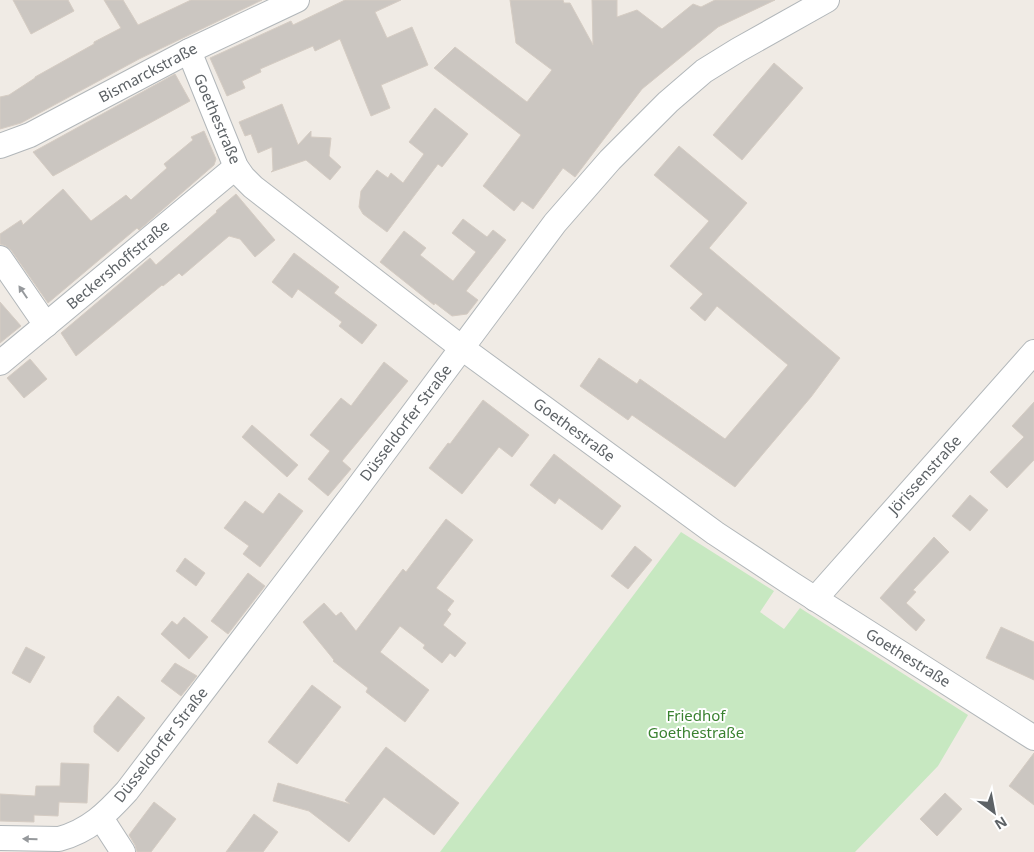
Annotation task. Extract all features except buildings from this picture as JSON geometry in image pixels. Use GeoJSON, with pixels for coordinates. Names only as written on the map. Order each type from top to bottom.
{"type":"FeatureCollection","features":[{"type":"Feature","properties":{"kind":"street","name":"Bismarckstraße"},"geometry":{"type":"LineString","coordinates":[[0,146],[30,135],[189,51],[297,0]]}},
{"type":"Feature","properties":{"kind":"street","name":"Düsseldorfer Straße"},"geometry":{"type":"LineString","coordinates":[[0,838],[55,846],[101,818],[133,783],[555,223],[610,160],[668,102],[704,71],[721,59],[827,0]]}},
{"type":"Feature","properties":{"kind":"street","name":"Goethestraße"},"geometry":{"type":"LineString","coordinates":[[189,51],[236,167],[253,186],[462,348],[715,533],[1034,738]]}},
{"type":"Feature","properties":{"kind":"street","name":"Beckershoffstraße"},"geometry":{"type":"LineString","coordinates":[[0,363],[236,167]]}},
{"type":"Feature","properties":{"kind":"street"},"geometry":{"type":"LineString","coordinates":[[0,258],[46,325]]}},
{"type":"Feature","properties":{"kind":"street","name":"Jörissenstraße"},"geometry":{"type":"LineString","coordinates":[[815,599],[1034,352]]}},
{"type":"Feature","properties":{"kind":"street"},"geometry":{"type":"LineString","coordinates":[[101,818],[124,852]]}},
{"type":"Feature","properties":{"kind":"green space","name":"Friedhof Goethestraße"},"geometry":{"type":"Polygon","coordinates":[[[681,532],[774,591],[760,612],[784,629],[800,608],[968,715],[938,766],[855,852],[440,852],[681,532]]]}}]}
